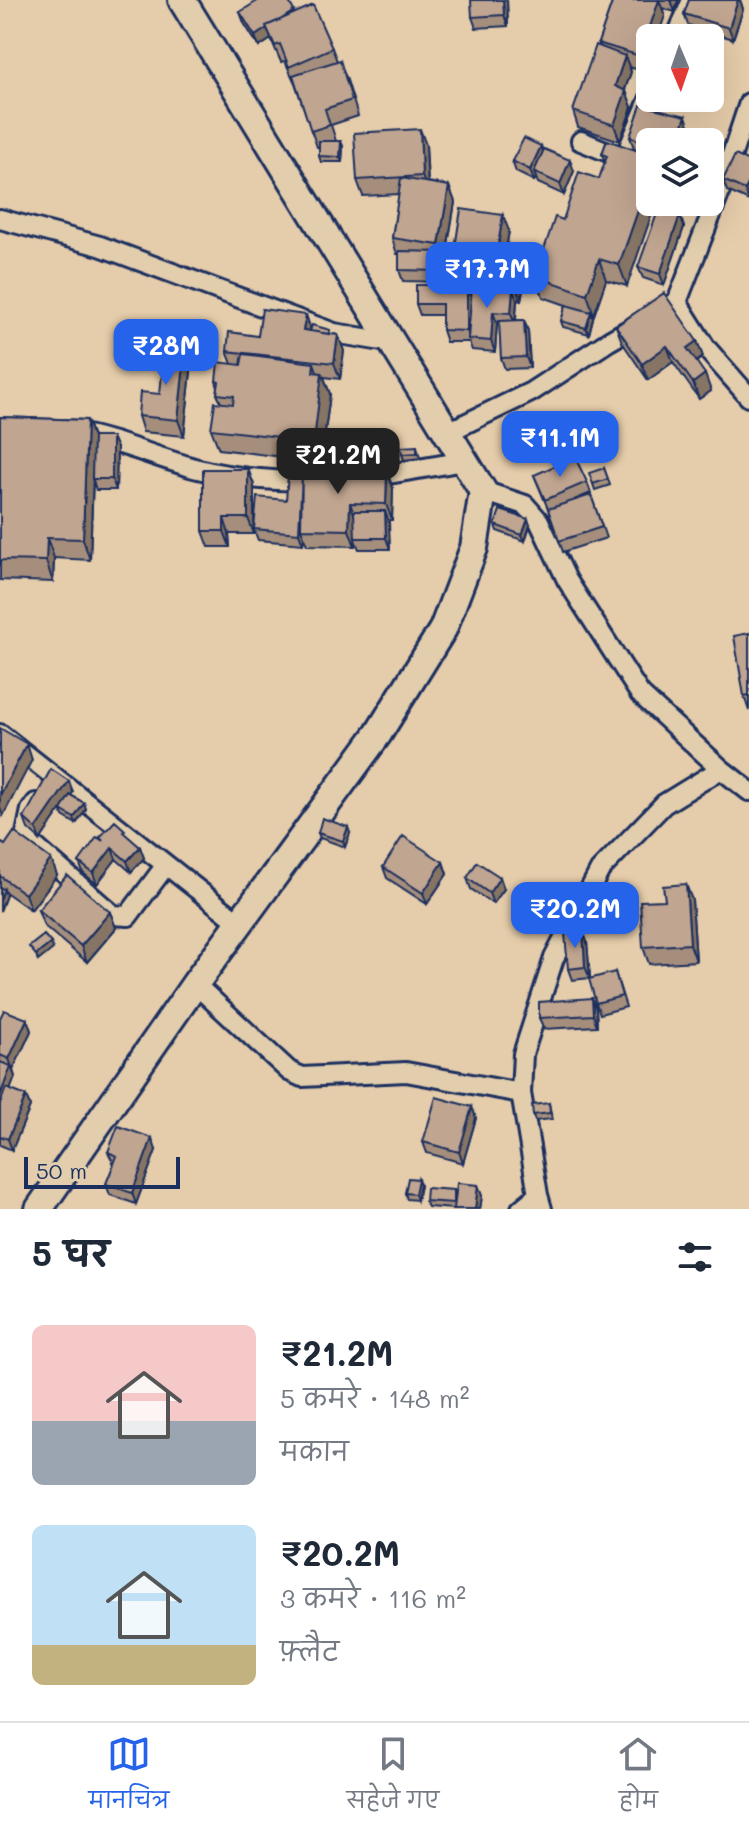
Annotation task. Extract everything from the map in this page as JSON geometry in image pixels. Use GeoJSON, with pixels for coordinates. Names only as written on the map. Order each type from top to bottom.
{"type":"FeatureCollection","features":[{"type":"Feature","properties":{"kind":"main road"},"geometry":{"type":"LineString","coordinates":[[39,1209],[195,984],[378,734],[443,629],[474,548],[483,491],[182,0]]}},
{"type":"Feature","properties":{"kind":"street"},"geometry":{"type":"LineString","coordinates":[[682,24],[692,0]]}},
{"type":"Feature","properties":{"kind":"street"},"geometry":{"type":"LineString","coordinates":[[724,169],[749,103]]}},
{"type":"Feature","properties":{"kind":"street"},"geometry":{"type":"LineString","coordinates":[[624,159],[644,112]]}},
{"type":"Feature","properties":{"kind":"street"},"geometry":{"type":"LineString","coordinates":[[581,141],[636,164]]}},
{"type":"Feature","properties":{"kind":"street"},"geometry":{"type":"LineString","coordinates":[[448,432],[531,392],[609,341],[677,302],[707,216]]}},
{"type":"Feature","properties":{"kind":"street"},"geometry":{"type":"LineString","coordinates":[[0,219],[100,246],[334,333],[394,343]]}},
{"type":"Feature","properties":{"kind":"street"},"geometry":{"type":"LineString","coordinates":[[677,302],[706,348],[749,397]]}},
{"type":"Feature","properties":{"kind":"street"},"geometry":{"type":"LineString","coordinates":[[43,427],[87,434],[197,468],[289,481],[326,481]]}},
{"type":"Feature","properties":{"kind":"street"},"geometry":{"type":"LineString","coordinates":[[353,479],[465,461]]}},
{"type":"Feature","properties":{"kind":"street"},"geometry":{"type":"LineString","coordinates":[[483,491],[525,505],[539,521],[567,580],[640,694],[749,791]]}},
{"type":"Feature","properties":{"kind":"street"},"geometry":{"type":"LineString","coordinates":[[0,734],[240,923]]}},
{"type":"Feature","properties":{"kind":"street"},"geometry":{"type":"LineString","coordinates":[[521,1209],[540,1202],[521,1093],[523,1054],[554,958],[600,870],[664,804],[721,769]]}},
{"type":"Feature","properties":{"kind":"street"},"geometry":{"type":"LineString","coordinates":[[53,774],[31,810],[25,838],[65,882],[113,915],[128,916],[166,865]]}},
{"type":"Feature","properties":{"kind":"street"},"geometry":{"type":"LineString","coordinates":[[195,984],[289,1071],[302,1077],[406,1072],[521,1093]]}},
{"type":"Feature","properties":{"kind":"building"},"geometry":{"type":"Polygon","coordinates":[[[259,0],[288,0],[294,11],[266,26],[255,36],[240,12],[259,0]]]}},
{"type":"Feature","properties":{"kind":"building"},"geometry":{"type":"Polygon","coordinates":[[[471,0],[503,0],[504,15],[472,17],[471,0]]]}},
{"type":"Feature","properties":{"kind":"building"},"geometry":{"type":"Polygon","coordinates":[[[613,0],[659,0],[651,24],[636,24],[636,55],[598,43],[613,0]]]}},
{"type":"Feature","properties":{"kind":"building"},"geometry":{"type":"Polygon","coordinates":[[[689,0],[738,0],[729,28],[684,14],[689,0]]]}},
{"type":"Feature","properties":{"kind":"building"},"geometry":{"type":"Polygon","coordinates":[[[313,5],[332,48],[289,67],[280,44],[275,46],[266,26],[313,5]]]}},
{"type":"Feature","properties":{"kind":"building"},"geometry":{"type":"Polygon","coordinates":[[[596,45],[625,56],[615,86],[626,91],[614,125],[573,111],[596,45]]]}},
{"type":"Feature","properties":{"kind":"building"},"geometry":{"type":"Polygon","coordinates":[[[340,60],[352,100],[325,109],[330,125],[311,131],[293,75],[340,60]]]}},
{"type":"Feature","properties":{"kind":"building"},"geometry":{"type":"Polygon","coordinates":[[[639,112],[670,112],[686,116],[682,128],[636,128],[636,139],[630,137],[639,112]]]}},
{"type":"Feature","properties":{"kind":"building"},"geometry":{"type":"Polygon","coordinates":[[[420,129],[422,176],[357,180],[354,133],[420,129]]]}},
{"type":"Feature","properties":{"kind":"building"},"geometry":{"type":"Polygon","coordinates":[[[524,138],[541,146],[530,170],[512,161],[524,138]]]}},
{"type":"Feature","properties":{"kind":"building"},"geometry":{"type":"Polygon","coordinates":[[[607,140],[636,150],[636,216],[619,265],[599,259],[587,294],[535,276],[555,217],[563,220],[579,172],[599,179],[607,156],[602,154],[607,140]]]}},
{"type":"Feature","properties":{"kind":"building"},"geometry":{"type":"Polygon","coordinates":[[[319,141],[341,141],[340,157],[319,156],[319,141]]]}},
{"type":"Feature","properties":{"kind":"building"},"geometry":{"type":"Polygon","coordinates":[[[544,149],[570,160],[560,184],[534,172],[544,149]]]}},
{"type":"Feature","properties":{"kind":"building"},"geometry":{"type":"Polygon","coordinates":[[[735,155],[749,161],[749,182],[745,190],[724,178],[735,155]]]}},
{"type":"Feature","properties":{"kind":"building"},"geometry":{"type":"Polygon","coordinates":[[[401,178],[449,186],[439,245],[392,238],[401,178]]]}},
{"type":"Feature","properties":{"kind":"building"},"geometry":{"type":"Polygon","coordinates":[[[461,209],[503,215],[497,251],[520,254],[515,284],[451,274],[461,209]]]}},
{"type":"Feature","properties":{"kind":"building"},"geometry":{"type":"Polygon","coordinates":[[[656,216],[680,216],[660,274],[638,267],[656,216]]]}},
{"type":"Feature","properties":{"kind":"building"},"geometry":{"type":"Polygon","coordinates":[[[399,251],[441,252],[441,271],[399,270],[399,251]]]}},
{"type":"Feature","properties":{"kind":"building"},"geometry":{"type":"Polygon","coordinates":[[[416,285],[467,285],[467,331],[442,330],[442,304],[416,304],[416,285]]]}},
{"type":"Feature","properties":{"kind":"building"},"geometry":{"type":"Polygon","coordinates":[[[472,286],[513,289],[511,313],[493,312],[491,341],[468,339],[472,286]]]}},
{"type":"Feature","properties":{"kind":"building"},"geometry":{"type":"Polygon","coordinates":[[[664,293],[697,341],[687,348],[705,374],[693,383],[667,346],[642,364],[616,326],[664,293]]]}},
{"type":"Feature","properties":{"kind":"building"},"geometry":{"type":"Polygon","coordinates":[[[566,305],[591,312],[586,328],[561,321],[566,305]]]}},
{"type":"Feature","properties":{"kind":"building"},"geometry":{"type":"Polygon","coordinates":[[[262,309],[306,315],[303,330],[338,335],[334,363],[227,351],[229,332],[258,336],[262,309]]]}},
{"type":"Feature","properties":{"kind":"building"},"geometry":{"type":"Polygon","coordinates":[[[524,320],[526,357],[501,358],[499,321],[524,320]]]}},
{"type":"Feature","properties":{"kind":"building"},"geometry":{"type":"Polygon","coordinates":[[[312,325],[330,330],[329,334],[310,331],[312,325]]]}},
{"type":"Feature","properties":{"kind":"building"},"geometry":{"type":"Polygon","coordinates":[[[165,343],[186,345],[178,420],[138,416],[140,392],[160,394],[165,343]]]}},
{"type":"Feature","properties":{"kind":"building"},"geometry":{"type":"Polygon","coordinates":[[[243,354],[314,363],[313,372],[322,373],[314,441],[211,429],[215,402],[233,404],[234,396],[217,394],[218,362],[241,365],[243,354]]]}},
{"type":"Feature","properties":{"kind":"building"},"geometry":{"type":"Polygon","coordinates":[[[0,417],[87,420],[83,539],[47,538],[46,561],[0,560],[0,417]]]}},
{"type":"Feature","properties":{"kind":"building"},"geometry":{"type":"Polygon","coordinates":[[[93,437],[112,437],[112,479],[92,479],[93,437]]]}},
{"type":"Feature","properties":{"kind":"building"},"geometry":{"type":"Polygon","coordinates":[[[417,446],[417,453],[402,454],[401,447],[417,446]]]}},
{"type":"Feature","properties":{"kind":"building"},"geometry":{"type":"Polygon","coordinates":[[[575,457],[587,482],[545,500],[534,475],[575,457]]]}},
{"type":"Feature","properties":{"kind":"building"},"geometry":{"type":"Polygon","coordinates":[[[604,468],[608,479],[593,484],[589,473],[604,468]]]}},
{"type":"Feature","properties":{"kind":"building"},"geometry":{"type":"Polygon","coordinates":[[[203,469],[248,469],[248,518],[224,518],[224,531],[203,531],[203,469]]]}},
{"type":"Feature","properties":{"kind":"building"},"geometry":{"type":"Polygon","coordinates":[[[302,470],[387,472],[386,504],[350,503],[349,530],[301,529],[302,470]]]}},
{"type":"Feature","properties":{"kind":"building"},"geometry":{"type":"Polygon","coordinates":[[[288,474],[302,475],[299,533],[254,529],[257,497],[286,500],[288,474]]]}},
{"type":"Feature","properties":{"kind":"building"},"geometry":{"type":"Polygon","coordinates":[[[591,495],[602,527],[559,541],[548,509],[591,495]]]}},
{"type":"Feature","properties":{"kind":"building"},"geometry":{"type":"Polygon","coordinates":[[[500,510],[528,519],[522,535],[495,525],[500,510]]]}},
{"type":"Feature","properties":{"kind":"building"},"geometry":{"type":"Polygon","coordinates":[[[354,511],[385,511],[386,538],[355,538],[354,511]]]}},
{"type":"Feature","properties":{"kind":"building"},"geometry":{"type":"Polygon","coordinates":[[[749,633],[749,695],[744,696],[734,636],[749,633]]]}},
{"type":"Feature","properties":{"kind":"building"},"geometry":{"type":"Polygon","coordinates":[[[0,728],[27,744],[0,795],[0,728]]]}},
{"type":"Feature","properties":{"kind":"building"},"geometry":{"type":"Polygon","coordinates":[[[51,769],[69,781],[36,829],[24,818],[51,769]]]}},
{"type":"Feature","properties":{"kind":"building"},"geometry":{"type":"Polygon","coordinates":[[[70,795],[84,803],[74,818],[61,810],[70,795]]]}},
{"type":"Feature","properties":{"kind":"building"},"geometry":{"type":"Polygon","coordinates":[[[322,818],[348,827],[343,841],[318,833],[322,818]]]}},
{"type":"Feature","properties":{"kind":"building"},"geometry":{"type":"Polygon","coordinates":[[[115,821],[140,847],[127,861],[112,848],[93,873],[79,862],[97,837],[103,841],[100,837],[115,821]]]}},
{"type":"Feature","properties":{"kind":"building"},"geometry":{"type":"Polygon","coordinates":[[[14,832],[51,859],[25,894],[0,876],[0,846],[2,843],[5,845],[14,832]]]}},
{"type":"Feature","properties":{"kind":"building"},"geometry":{"type":"Polygon","coordinates":[[[403,836],[443,862],[423,893],[383,867],[403,836]]]}},
{"type":"Feature","properties":{"kind":"building"},"geometry":{"type":"Polygon","coordinates":[[[477,862],[500,877],[489,893],[467,878],[477,862]]]}},
{"type":"Feature","properties":{"kind":"building"},"geometry":{"type":"Polygon","coordinates":[[[67,875],[110,912],[81,946],[38,910],[67,875]]]}},
{"type":"Feature","properties":{"kind":"building"},"geometry":{"type":"Polygon","coordinates":[[[686,884],[690,944],[643,947],[640,901],[665,900],[663,886],[686,884]]]}},
{"type":"Feature","properties":{"kind":"building"},"geometry":{"type":"Polygon","coordinates":[[[583,931],[585,967],[568,969],[565,933],[583,931]]]}},
{"type":"Feature","properties":{"kind":"building"},"geometry":{"type":"Polygon","coordinates":[[[44,935],[51,943],[36,955],[29,947],[44,935]]]}},
{"type":"Feature","properties":{"kind":"building"},"geometry":{"type":"Polygon","coordinates":[[[615,972],[622,996],[596,1003],[589,979],[615,972]]]}},
{"type":"Feature","properties":{"kind":"building"},"geometry":{"type":"Polygon","coordinates":[[[592,998],[593,1015],[539,1018],[539,1002],[592,998]]]}},
{"type":"Feature","properties":{"kind":"building"},"geometry":{"type":"Polygon","coordinates":[[[4,1010],[27,1019],[9,1059],[0,1055],[0,1018],[4,1010]]]}},
{"type":"Feature","properties":{"kind":"building"},"geometry":{"type":"Polygon","coordinates":[[[0,1062],[11,1066],[0,1096],[0,1062]]]}},
{"type":"Feature","properties":{"kind":"building"},"geometry":{"type":"Polygon","coordinates":[[[6,1088],[26,1096],[8,1139],[0,1136],[0,1104],[6,1088]]]}},
{"type":"Feature","properties":{"kind":"building"},"geometry":{"type":"Polygon","coordinates":[[[436,1097],[472,1107],[459,1152],[423,1142],[436,1097]]]}},
{"type":"Feature","properties":{"kind":"building"},"geometry":{"type":"Polygon","coordinates":[[[549,1103],[550,1113],[533,1115],[532,1105],[549,1103]]]}},
{"type":"Feature","properties":{"kind":"building"},"geometry":{"type":"Polygon","coordinates":[[[118,1126],[152,1138],[132,1193],[106,1184],[117,1156],[108,1152],[118,1126]]]}},
{"type":"Feature","properties":{"kind":"building"},"geometry":{"type":"Polygon","coordinates":[[[408,1178],[418,1179],[415,1194],[405,1193],[408,1178]]]}},
{"type":"Feature","properties":{"kind":"building"},"geometry":{"type":"Polygon","coordinates":[[[457,1183],[478,1185],[475,1209],[454,1209],[457,1183]]]}},
{"type":"Feature","properties":{"kind":"building"},"geometry":{"type":"Polygon","coordinates":[[[426,1188],[454,1190],[454,1203],[425,1201],[426,1188]]]}}]}
